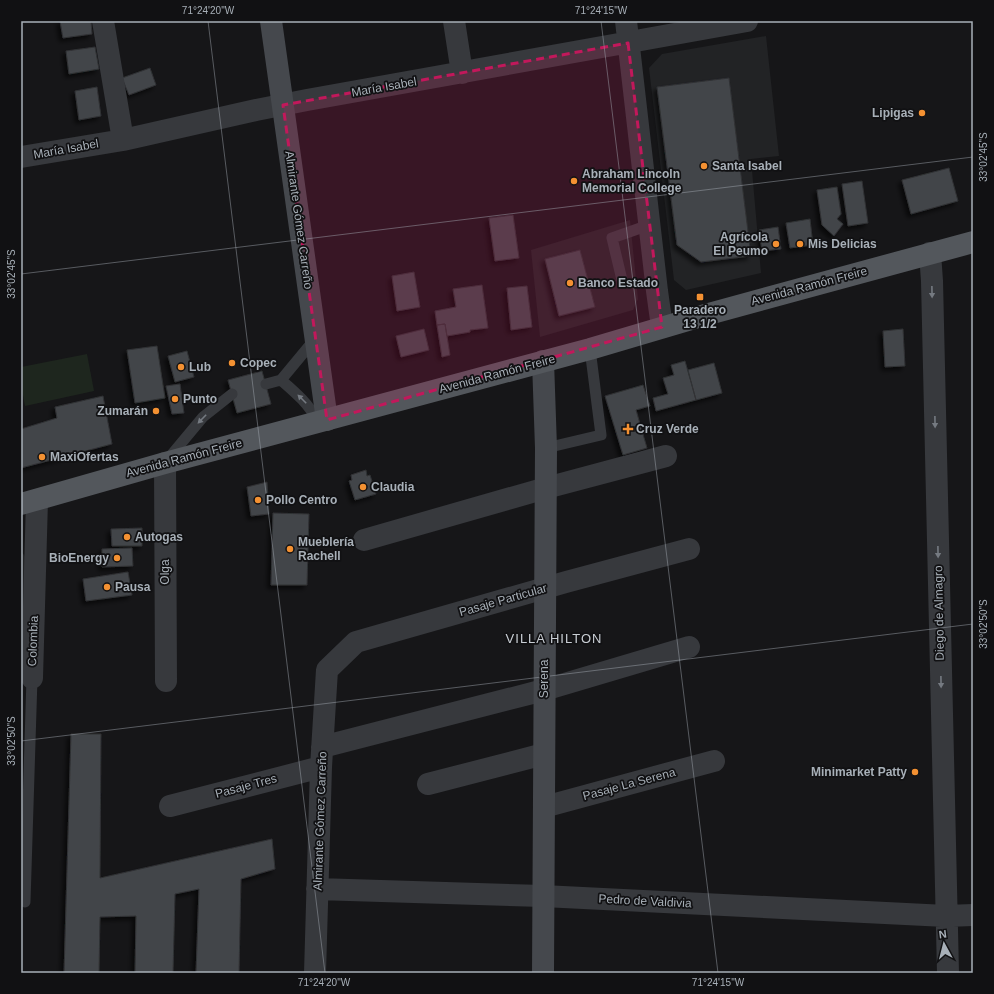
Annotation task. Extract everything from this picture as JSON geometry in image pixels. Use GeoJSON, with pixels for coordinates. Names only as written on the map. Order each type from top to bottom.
{"type":"FeatureCollection","features":[{"type":"Feature","properties":{"kind":"main road","name":"Avenida Ramón Freire"},"geometry":{"type":"LineString","coordinates":[[29,502],[165,463],[543,362],[662,327],[973,242]]}},
{"type":"Feature","properties":{"kind":"street"},"geometry":{"type":"LineString","coordinates":[[103,21],[123,140]]}},
{"type":"Feature","properties":{"kind":"street","name":"Almirante Gómez Carreño"},"geometry":{"type":"LineString","coordinates":[[271,21],[316,338],[323,421]]}},
{"type":"Feature","properties":{"kind":"street"},"geometry":{"type":"LineString","coordinates":[[454,21],[462,73]]}},
{"type":"Feature","properties":{"kind":"street"},"geometry":{"type":"LineString","coordinates":[[626,21],[662,327]]}},
{"type":"Feature","properties":{"kind":"street","name":"María Isabel"},"geometry":{"type":"LineString","coordinates":[[21,157],[123,140],[282,105],[747,21]]}},
{"type":"Feature","properties":{"kind":"street","name":"Diego de Almagro"},"geometry":{"type":"LineString","coordinates":[[930,253],[948,973]]}},
{"type":"Feature","properties":{"kind":"street","name":"Serena"},"geometry":{"type":"LineString","coordinates":[[542,973],[546,488],[543,362]]}},
{"type":"Feature","properties":{"kind":"street"},"geometry":{"type":"LineString","coordinates":[[364,540],[546,488],[666,456]]}},
{"type":"Feature","properties":{"kind":"street","name":"Olga"},"geometry":{"type":"LineString","coordinates":[[165,463],[166,681]]}},
{"type":"Feature","properties":{"kind":"street","name":"Colombia"},"geometry":{"type":"LineString","coordinates":[[29,502],[32,678]]}},
{"type":"Feature","properties":{"kind":"street","name":"Pasaje Particular"},"geometry":{"type":"LineString","coordinates":[[327,670],[356,642],[689,549]]}},
{"type":"Feature","properties":{"kind":"street"},"geometry":{"type":"LineString","coordinates":[[322,757],[689,647]]}},
{"type":"Feature","properties":{"kind":"street","name":"Almirante Gómez Carreño"},"geometry":{"type":"LineString","coordinates":[[314,973],[322,757],[327,670]]}},
{"type":"Feature","properties":{"kind":"street"},"geometry":{"type":"LineString","coordinates":[[428,784],[544,754]]}},
{"type":"Feature","properties":{"kind":"street","name":"Pasaje Tres"},"geometry":{"type":"LineString","coordinates":[[170,806],[322,757]]}},
{"type":"Feature","properties":{"kind":"street","name":"Pasaje La Serena"},"geometry":{"type":"LineString","coordinates":[[544,807],[714,761]]}},
{"type":"Feature","properties":{"kind":"street","name":"Pedro de Valdivia"},"geometry":{"type":"LineString","coordinates":[[317,889],[543,896],[946,916],[973,915]]}},
{"type":"Feature","properties":{"kind":"lane"},"geometry":{"type":"LineString","coordinates":[[622,280],[612,238],[649,225]]}},
{"type":"Feature","properties":{"kind":"lane"},"geometry":{"type":"LineString","coordinates":[[266,384],[281,380],[316,338]]}},
{"type":"Feature","properties":{"kind":"lane"},"geometry":{"type":"LineString","coordinates":[[546,448],[601,435],[590,349]]}},
{"type":"Feature","properties":{"kind":"lane"},"geometry":{"type":"LineString","coordinates":[[281,380],[323,421]]}},
{"type":"Feature","properties":{"kind":"lane"},"geometry":{"type":"LineString","coordinates":[[165,463],[203,417],[232,394]]}},
{"type":"Feature","properties":{"kind":"lane","name":"Colombia"},"geometry":{"type":"LineString","coordinates":[[25,902],[32,678]]}},
{"type":"Feature","properties":{"kind":"highlighted area"},"geometry":{"type":"Polygon","coordinates":[[[628,43],[662,327],[327,420],[283,105],[628,43]]]}},
{"type":"Feature","properties":{"kind":"shaded area"},"geometry":{"type":"Polygon","coordinates":[[[766,36],[779,156],[751,159],[761,273],[686,290],[674,280],[649,68],[662,54],[766,36]]]}},
{"type":"Feature","properties":{"kind":"shaded area"},"geometry":{"type":"Polygon","coordinates":[[[630,220],[638,299],[633,310],[540,337],[531,250],[630,220]]]}},
{"type":"Feature","properties":{"kind":"shaded area"},"geometry":{"type":"Polygon","coordinates":[[[87,354],[94,391],[25,406],[21,385],[21,367],[87,354]]]}},
{"type":"Feature","properties":{"kind":"shaded area"},"geometry":{"type":"Polygon","coordinates":[[[21,551],[27,559],[21,688],[21,551]]]}},
{"type":"Feature","properties":{"kind":"building"},"geometry":{"type":"Polygon","coordinates":[[[60,21],[91,21],[92,34],[63,38],[60,21]]]}},
{"type":"Feature","properties":{"kind":"building"},"geometry":{"type":"Polygon","coordinates":[[[95,47],[99,69],[69,74],[66,51],[95,47]]]}},
{"type":"Feature","properties":{"kind":"building"},"geometry":{"type":"Polygon","coordinates":[[[150,68],[156,85],[129,95],[122,78],[150,68]]]}},
{"type":"Feature","properties":{"kind":"building","name":"Santa Isabel"},"geometry":{"type":"Polygon","coordinates":[[[729,78],[751,256],[701,262],[677,245],[657,87],[729,78]]]}},
{"type":"Feature","properties":{"kind":"building"},"geometry":{"type":"Polygon","coordinates":[[[97,87],[101,116],[79,120],[75,91],[97,87]]]}},
{"type":"Feature","properties":{"kind":"building"},"geometry":{"type":"Polygon","coordinates":[[[949,168],[958,201],[911,214],[902,180],[949,168]]]}},
{"type":"Feature","properties":{"kind":"building"},"geometry":{"type":"Polygon","coordinates":[[[862,181],[868,223],[848,226],[842,184],[862,181]]]}},
{"type":"Feature","properties":{"kind":"building"},"geometry":{"type":"Polygon","coordinates":[[[837,187],[841,214],[837,219],[843,224],[834,236],[822,225],[817,190],[837,187]]]}},
{"type":"Feature","properties":{"kind":"building"},"geometry":{"type":"Polygon","coordinates":[[[513,215],[519,258],[495,261],[489,218],[513,215]]]}},
{"type":"Feature","properties":{"kind":"building"},"geometry":{"type":"Polygon","coordinates":[[[810,219],[813,245],[790,248],[786,223],[810,219]]]}},
{"type":"Feature","properties":{"kind":"building"},"geometry":{"type":"Polygon","coordinates":[[[778,227],[781,249],[762,251],[759,230],[778,227]]]}},
{"type":"Feature","properties":{"kind":"building","name":"Banco Estado"},"geometry":{"type":"Polygon","coordinates":[[[580,250],[595,307],[559,316],[545,259],[580,250]]]}},
{"type":"Feature","properties":{"kind":"building"},"geometry":{"type":"Polygon","coordinates":[[[414,272],[420,307],[397,311],[392,276],[414,272]]]}},
{"type":"Feature","properties":{"kind":"building"},"geometry":{"type":"Polygon","coordinates":[[[482,285],[488,328],[470,330],[470,332],[447,336],[445,324],[437,325],[435,311],[456,307],[453,289],[482,285]]]}},
{"type":"Feature","properties":{"kind":"building"},"geometry":{"type":"Polygon","coordinates":[[[527,286],[532,327],[511,330],[507,288],[527,286]]]}},
{"type":"Feature","properties":{"kind":"building"},"geometry":{"type":"Polygon","coordinates":[[[445,324],[450,355],[442,357],[437,325],[445,324]]]}},
{"type":"Feature","properties":{"kind":"building"},"geometry":{"type":"Polygon","coordinates":[[[424,329],[429,350],[401,357],[396,336],[424,329]]]}},
{"type":"Feature","properties":{"kind":"building"},"geometry":{"type":"Polygon","coordinates":[[[903,329],[905,366],[885,367],[883,331],[903,329]]]}},
{"type":"Feature","properties":{"kind":"building"},"geometry":{"type":"Polygon","coordinates":[[[157,346],[165,398],[135,403],[127,350],[157,346]]]}},
{"type":"Feature","properties":{"kind":"building","name":"Lub"},"geometry":{"type":"Polygon","coordinates":[[[187,351],[194,377],[175,382],[168,356],[187,351]]]}},
{"type":"Feature","properties":{"kind":"building"},"geometry":{"type":"Polygon","coordinates":[[[685,361],[696,400],[656,411],[653,398],[668,394],[663,378],[674,375],[671,365],[685,361]]]}},
{"type":"Feature","properties":{"kind":"building"},"geometry":{"type":"Polygon","coordinates":[[[714,363],[722,393],[696,400],[688,370],[714,363]]]}},
{"type":"Feature","properties":{"kind":"building"},"geometry":{"type":"Polygon","coordinates":[[[262,371],[271,404],[237,413],[228,380],[262,371]]]}},
{"type":"Feature","properties":{"kind":"building","name":"Punto"},"geometry":{"type":"Polygon","coordinates":[[[180,384],[184,413],[172,414],[166,386],[180,384]]]}},
{"type":"Feature","properties":{"kind":"building","name":"Cruz Verde"},"geometry":{"type":"Polygon","coordinates":[[[643,385],[650,406],[636,410],[647,448],[623,455],[605,396],[643,385]]]}},
{"type":"Feature","properties":{"kind":"building"},"geometry":{"type":"Polygon","coordinates":[[[103,396],[112,444],[21,468],[21,429],[57,418],[55,407],[103,396]]]}},
{"type":"Feature","properties":{"kind":"building","name":"Claudia"},"geometry":{"type":"Polygon","coordinates":[[[366,470],[367,476],[370,475],[376,494],[355,500],[349,481],[352,480],[351,475],[366,470]]]}},
{"type":"Feature","properties":{"kind":"building","name":"Pollo Centro"},"geometry":{"type":"Polygon","coordinates":[[[267,482],[269,514],[251,516],[247,487],[267,482]]]}},
{"type":"Feature","properties":{"kind":"building","name":"Mueblería Rachell"},"geometry":{"type":"Polygon","coordinates":[[[273,513],[309,514],[307,585],[271,585],[273,513]]]}},
{"type":"Feature","properties":{"kind":"building","name":"Autogas"},"geometry":{"type":"Polygon","coordinates":[[[142,528],[142,546],[112,546],[111,529],[142,528]]]}},
{"type":"Feature","properties":{"kind":"building","name":"BioEnergy"},"geometry":{"type":"Polygon","coordinates":[[[132,548],[133,566],[102,567],[102,549],[132,548]]]}},
{"type":"Feature","properties":{"kind":"building","name":"Pausa"},"geometry":{"type":"Polygon","coordinates":[[[128,572],[132,595],[86,601],[83,579],[128,572]]]}},
{"type":"Feature","properties":{"kind":"building"},"geometry":{"type":"Polygon","coordinates":[[[71,734],[101,734],[100,878],[272,839],[275,869],[241,879],[239,973],[196,973],[199,889],[175,894],[173,973],[135,973],[136,916],[100,917],[99,973],[64,973],[71,734]]]}},
{"type":"Feature","properties":{"kind":"place","name":"Lipigas"},"geometry":{"type":"Point","coordinates":[922,113]}},
{"type":"Feature","properties":{"kind":"place","name":"Santa Isabel"},"geometry":{"type":"Point","coordinates":[704,166]}},
{"type":"Feature","properties":{"kind":"place","name":"Abraham Lincoln Memorial College"},"geometry":{"type":"Point","coordinates":[574,181]}},
{"type":"Feature","properties":{"kind":"place","name":"Agrícola El Peumo"},"geometry":{"type":"Point","coordinates":[776,244]}},
{"type":"Feature","properties":{"kind":"place","name":"Mis Delicias"},"geometry":{"type":"Point","coordinates":[800,244]}},
{"type":"Feature","properties":{"kind":"place","name":"Banco Estado"},"geometry":{"type":"Point","coordinates":[570,283]}},
{"type":"Feature","properties":{"kind":"place","name":"Paradero 13 1/2"},"geometry":{"type":"Point","coordinates":[700,297]}},
{"type":"Feature","properties":{"kind":"place","name":"Copec"},"geometry":{"type":"Point","coordinates":[232,363]}},
{"type":"Feature","properties":{"kind":"place","name":"Lub"},"geometry":{"type":"Point","coordinates":[181,367]}},
{"type":"Feature","properties":{"kind":"place","name":"Punto"},"geometry":{"type":"Point","coordinates":[175,399]}},
{"type":"Feature","properties":{"kind":"place","name":"Zumarán"},"geometry":{"type":"Point","coordinates":[156,411]}},
{"type":"Feature","properties":{"kind":"place","name":"Cruz Verde"},"geometry":{"type":"Point","coordinates":[628,429]}},
{"type":"Feature","properties":{"kind":"place","name":"MaxiOfertas"},"geometry":{"type":"Point","coordinates":[42,457]}},
{"type":"Feature","properties":{"kind":"place","name":"Claudia"},"geometry":{"type":"Point","coordinates":[363,487]}},
{"type":"Feature","properties":{"kind":"place","name":"Pollo Centro"},"geometry":{"type":"Point","coordinates":[258,500]}},
{"type":"Feature","properties":{"kind":"place","name":"Autogas"},"geometry":{"type":"Point","coordinates":[127,537]}},
{"type":"Feature","properties":{"kind":"place","name":"Mueblería Rachell"},"geometry":{"type":"Point","coordinates":[290,549]}},
{"type":"Feature","properties":{"kind":"place","name":"BioEnergy"},"geometry":{"type":"Point","coordinates":[117,558]}},
{"type":"Feature","properties":{"kind":"place","name":"Pausa"},"geometry":{"type":"Point","coordinates":[107,587]}},
{"type":"Feature","properties":{"kind":"place","name":"Minimarket Patty"},"geometry":{"type":"Point","coordinates":[915,772]}},
{"type":"Feature","properties":{"kind":"district","name":"VILLA HILTON"},"geometry":{"type":"Point","coordinates":[554,638]}}]}
